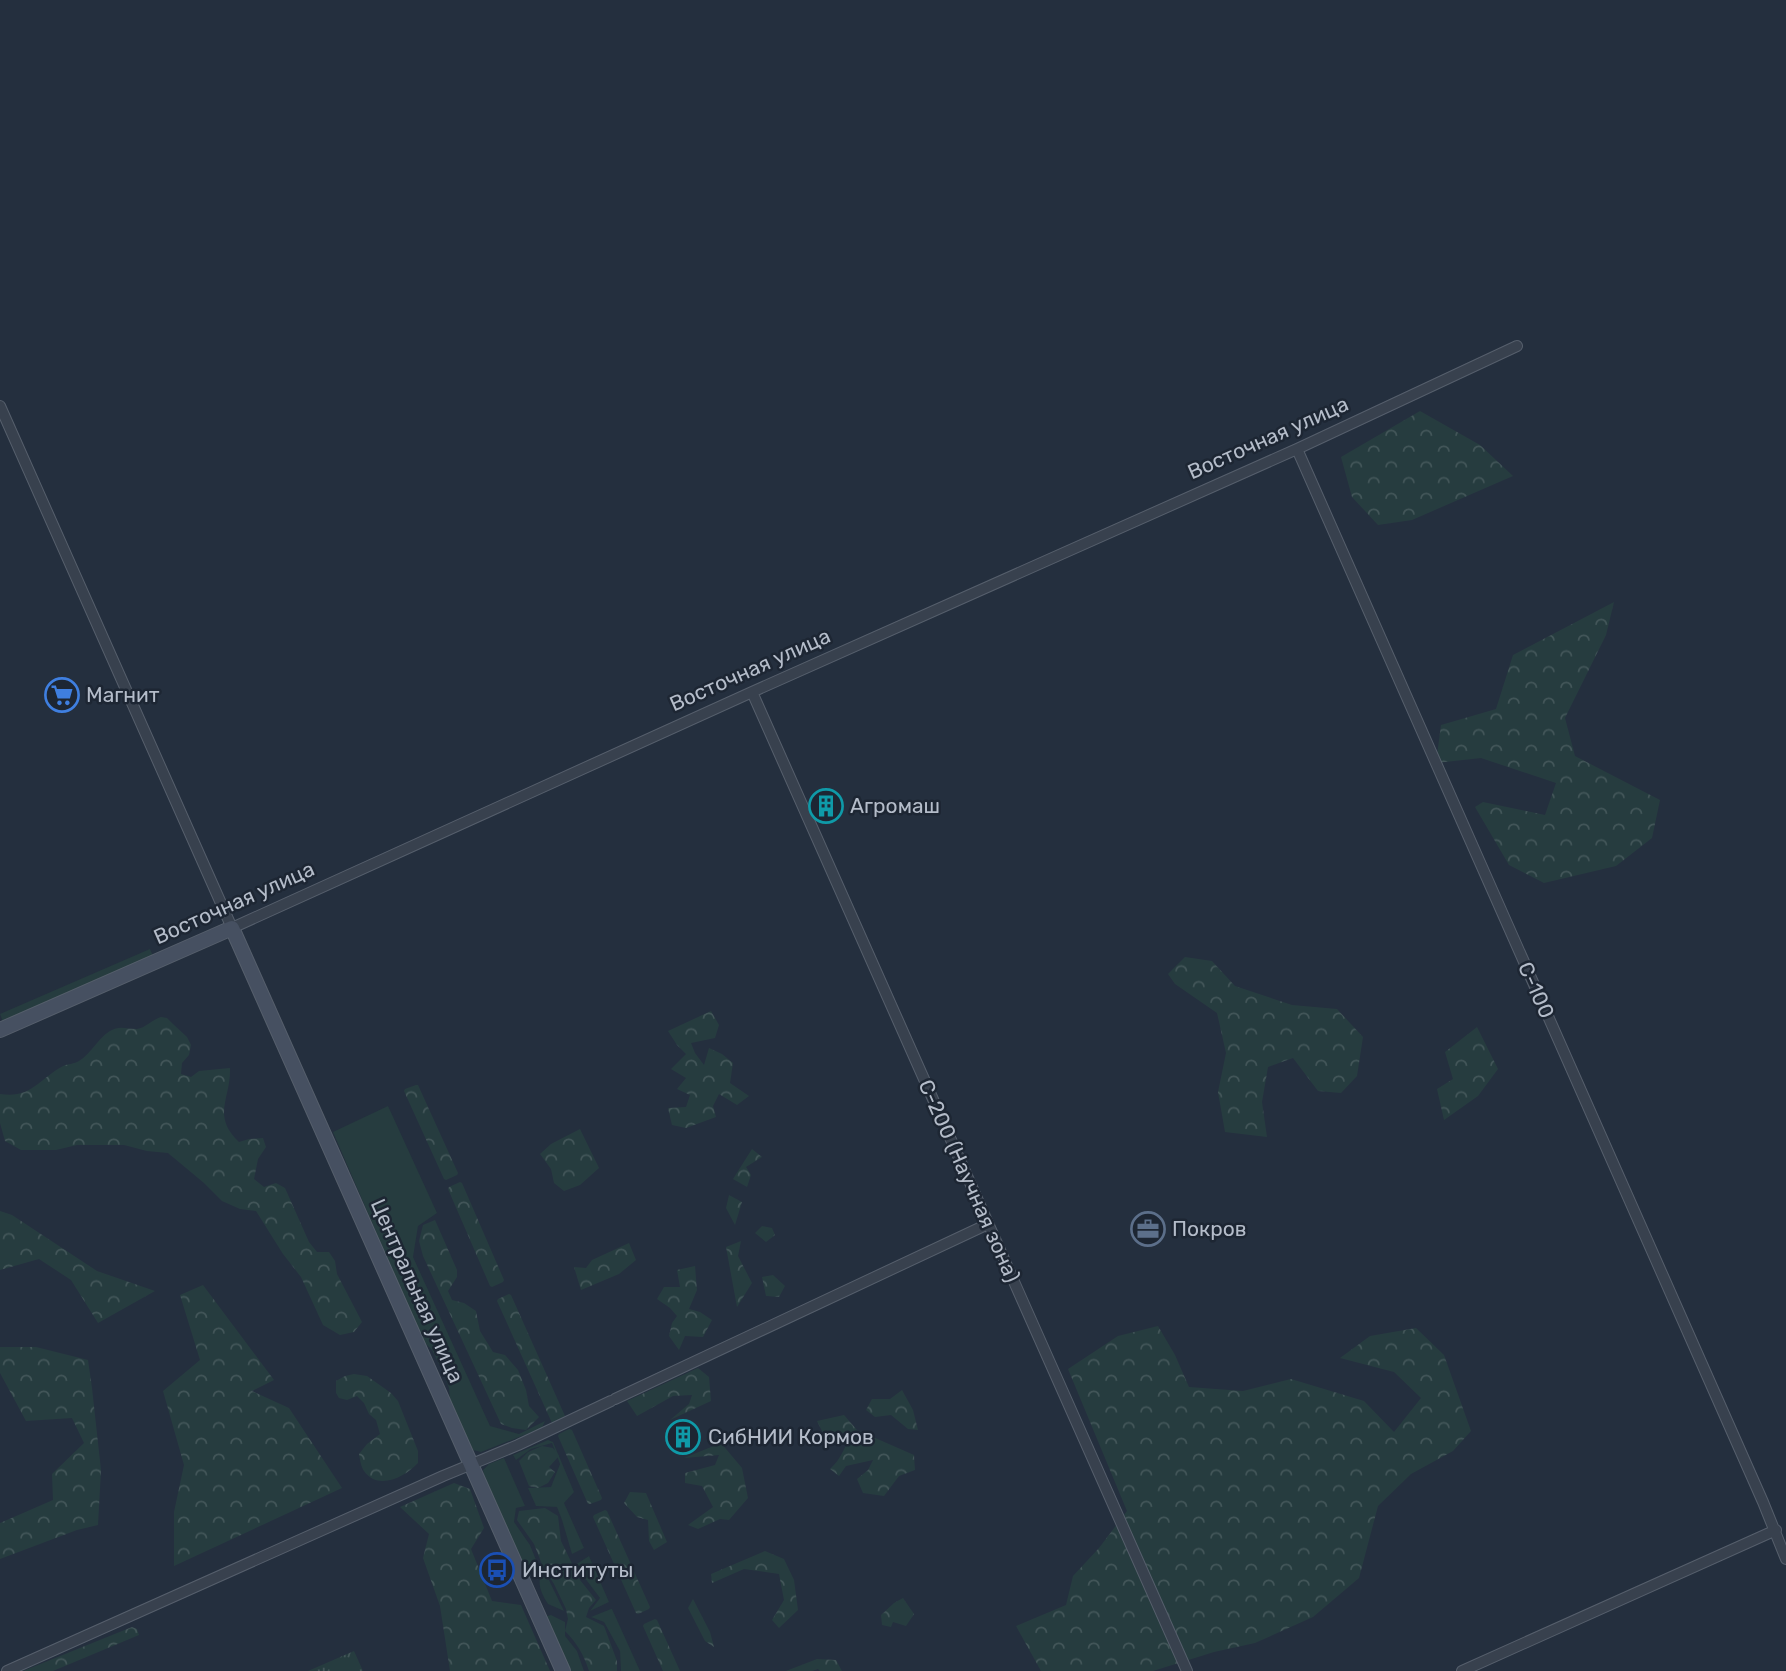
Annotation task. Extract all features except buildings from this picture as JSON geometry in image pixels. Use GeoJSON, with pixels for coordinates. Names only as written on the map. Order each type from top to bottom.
{"type":"FeatureCollection","features":[{"type":"Feature","properties":{"kind":"main road","name":"Восточная улица"},"geometry":{"type":"LineString","coordinates":[[0,1030],[232,928]]}},
{"type":"Feature","properties":{"kind":"main road","name":"Центральная улица"},"geometry":{"type":"LineString","coordinates":[[232,928],[563,1671]]}},
{"type":"Feature","properties":{"kind":"street","name":"Восточная улица"},"geometry":{"type":"LineString","coordinates":[[232,928],[1297,449],[1517,346]]}},
{"type":"Feature","properties":{"kind":"street"},"geometry":{"type":"LineString","coordinates":[[0,406],[232,928]]}},
{"type":"Feature","properties":{"kind":"street","name":"С-100"},"geometry":{"type":"LineString","coordinates":[[1297,449],[1776,1531],[1786,1559]]}},
{"type":"Feature","properties":{"kind":"street","name":"С-200 (Научная зона)"},"geometry":{"type":"LineString","coordinates":[[752,692],[1187,1671]]}},
{"type":"Feature","properties":{"kind":"street"},"geometry":{"type":"LineString","coordinates":[[7,1671],[518,1445],[988,1224]]}},
{"type":"Feature","properties":{"kind":"street"},"geometry":{"type":"LineString","coordinates":[[1462,1671],[1776,1531]]}},
{"type":"Feature","properties":{"kind":"green space"},"geometry":{"type":"Polygon","coordinates":[[[1420,411],[1480,445],[1513,476],[1412,520],[1378,525],[1352,497],[1341,457],[1420,411]]]}},
{"type":"Feature","properties":{"kind":"green space"},"geometry":{"type":"Polygon","coordinates":[[[1614,602],[1606,635],[1565,718],[1575,756],[1660,800],[1652,838],[1616,866],[1544,883],[1509,865],[1475,807],[1483,802],[1545,815],[1556,783],[1481,758],[1436,763],[1441,725],[1496,709],[1513,655],[1614,602]]]}},
{"type":"Feature","properties":{"kind":"green space"},"geometry":{"type":"Polygon","coordinates":[[[150,949],[153,956],[3,1022],[0,1014],[150,949]]]}},
{"type":"Feature","properties":{"kind":"green space"},"geometry":{"type":"Polygon","coordinates":[[[1185,957],[1212,961],[1235,986],[1292,1005],[1337,1009],[1363,1037],[1357,1076],[1341,1093],[1318,1091],[1293,1058],[1268,1067],[1262,1102],[1267,1137],[1225,1132],[1218,1092],[1226,1053],[1217,1013],[1175,984],[1168,974],[1185,957]]]}},
{"type":"Feature","properties":{"kind":"green space"},"geometry":{"type":"Polygon","coordinates":[[[711,1011],[719,1025],[715,1038],[691,1043],[695,1053],[704,1065],[709,1048],[722,1054],[733,1063],[730,1083],[749,1096],[737,1105],[719,1094],[713,1106],[716,1117],[686,1128],[672,1125],[668,1108],[686,1107],[690,1095],[677,1089],[686,1078],[671,1069],[686,1054],[668,1031],[711,1011]]]}},
{"type":"Feature","properties":{"kind":"green space"},"geometry":{"type":"Polygon","coordinates":[[[161,1017],[167,1018],[187,1037],[191,1045],[189,1055],[182,1063],[181,1074],[191,1077],[199,1071],[230,1068],[224,1106],[226,1123],[239,1142],[263,1138],[266,1147],[258,1159],[254,1179],[264,1187],[276,1183],[285,1188],[309,1242],[317,1252],[329,1252],[335,1261],[337,1274],[362,1322],[354,1332],[340,1335],[323,1325],[301,1277],[256,1211],[240,1209],[222,1201],[168,1153],[124,1145],[77,1145],[56,1150],[21,1150],[5,1141],[0,1123],[0,1094],[20,1094],[27,1091],[63,1066],[83,1058],[114,1029],[137,1029],[161,1017]]]}},
{"type":"Feature","properties":{"kind":"green space"},"geometry":{"type":"Polygon","coordinates":[[[1477,1027],[1498,1069],[1478,1096],[1444,1120],[1437,1089],[1453,1079],[1445,1052],[1477,1027]]]}},
{"type":"Feature","properties":{"kind":"green space"},"geometry":{"type":"Polygon","coordinates":[[[416,1085],[458,1173],[446,1180],[404,1091],[416,1085]]]}},
{"type":"Feature","properties":{"kind":"green space"},"geometry":{"type":"Polygon","coordinates":[[[388,1106],[437,1213],[418,1226],[413,1257],[490,1426],[519,1434],[545,1421],[542,1428],[481,1452],[473,1450],[450,1402],[449,1388],[442,1370],[432,1350],[423,1341],[333,1132],[388,1106]]]}},
{"type":"Feature","properties":{"kind":"green space"},"geometry":{"type":"Polygon","coordinates":[[[580,1129],[599,1168],[580,1185],[564,1191],[554,1183],[551,1169],[540,1154],[551,1144],[580,1129]]]}},
{"type":"Feature","properties":{"kind":"green space"},"geometry":{"type":"Polygon","coordinates":[[[752,1149],[762,1157],[746,1167],[751,1175],[747,1187],[733,1179],[752,1149]]]}},
{"type":"Feature","properties":{"kind":"green space"},"geometry":{"type":"Polygon","coordinates":[[[460,1182],[504,1280],[492,1287],[448,1189],[460,1182]]]}},
{"type":"Feature","properties":{"kind":"green space"},"geometry":{"type":"Polygon","coordinates":[[[729,1195],[742,1202],[735,1225],[726,1208],[729,1195]]]}},
{"type":"Feature","properties":{"kind":"green space"},"geometry":{"type":"Polygon","coordinates":[[[0,1211],[12,1215],[97,1271],[155,1291],[98,1323],[71,1280],[39,1259],[0,1270],[0,1211]]]}},
{"type":"Feature","properties":{"kind":"green space"},"geometry":{"type":"Polygon","coordinates":[[[435,1220],[457,1270],[457,1277],[448,1291],[452,1300],[464,1303],[476,1311],[480,1331],[493,1352],[505,1355],[518,1370],[529,1406],[539,1417],[526,1430],[501,1424],[423,1256],[419,1241],[423,1225],[435,1220]]]}},
{"type":"Feature","properties":{"kind":"green space"},"geometry":{"type":"Polygon","coordinates":[[[762,1226],[772,1228],[775,1235],[766,1242],[755,1233],[762,1226]]]}},
{"type":"Feature","properties":{"kind":"green space"},"geometry":{"type":"Polygon","coordinates":[[[741,1241],[738,1256],[752,1283],[737,1307],[726,1247],[741,1241]]]}},
{"type":"Feature","properties":{"kind":"green space"},"geometry":{"type":"Polygon","coordinates":[[[629,1243],[636,1260],[619,1274],[581,1290],[574,1267],[586,1268],[592,1260],[629,1243]]]}},
{"type":"Feature","properties":{"kind":"green space"},"geometry":{"type":"Polygon","coordinates":[[[695,1266],[697,1290],[689,1309],[712,1320],[703,1337],[685,1336],[679,1350],[669,1336],[677,1316],[657,1299],[664,1287],[680,1287],[677,1270],[695,1266]]]}},
{"type":"Feature","properties":{"kind":"green space"},"geometry":{"type":"Polygon","coordinates":[[[773,1275],[785,1286],[779,1297],[766,1296],[762,1277],[773,1275]]]}},
{"type":"Feature","properties":{"kind":"green space"},"geometry":{"type":"Polygon","coordinates":[[[203,1285],[274,1380],[252,1391],[289,1408],[342,1488],[174,1566],[174,1512],[184,1465],[163,1391],[200,1360],[180,1295],[203,1285]]]}},
{"type":"Feature","properties":{"kind":"green space"},"geometry":{"type":"Polygon","coordinates":[[[509,1294],[565,1416],[552,1423],[497,1301],[509,1294]]]}},
{"type":"Feature","properties":{"kind":"green space"},"geometry":{"type":"Polygon","coordinates":[[[1158,1326],[1189,1387],[1243,1391],[1291,1379],[1364,1401],[1394,1432],[1421,1398],[1394,1372],[1340,1358],[1370,1336],[1416,1328],[1444,1355],[1471,1431],[1453,1451],[1411,1474],[1378,1506],[1359,1578],[1313,1617],[1255,1643],[1214,1652],[1153,1671],[1041,1671],[1016,1626],[1066,1605],[1073,1576],[1099,1548],[1127,1511],[1068,1369],[1118,1336],[1158,1326]]]}},
{"type":"Feature","properties":{"kind":"green space"},"geometry":{"type":"Polygon","coordinates":[[[0,1347],[36,1347],[88,1360],[101,1470],[98,1525],[77,1530],[0,1559],[0,1523],[53,1500],[52,1474],[84,1443],[72,1418],[26,1421],[0,1373],[0,1347]]]}},
{"type":"Feature","properties":{"kind":"green space"},"geometry":{"type":"Polygon","coordinates":[[[698,1368],[709,1377],[711,1401],[670,1420],[689,1404],[692,1395],[673,1396],[637,1416],[627,1401],[698,1368]]]}},
{"type":"Feature","properties":{"kind":"green space"},"geometry":{"type":"Polygon","coordinates":[[[354,1374],[367,1376],[398,1401],[418,1451],[418,1463],[399,1477],[377,1480],[370,1477],[362,1467],[359,1454],[380,1434],[376,1420],[357,1396],[347,1400],[339,1398],[336,1393],[336,1381],[354,1374]]]}},
{"type":"Feature","properties":{"kind":"green space"},"geometry":{"type":"Polygon","coordinates":[[[902,1390],[913,1410],[918,1430],[908,1429],[891,1415],[875,1417],[866,1410],[872,1399],[890,1399],[902,1390]]]}},
{"type":"Feature","properties":{"kind":"green space"},"geometry":{"type":"Polygon","coordinates":[[[844,1415],[857,1430],[914,1455],[915,1470],[899,1476],[884,1496],[863,1493],[857,1479],[868,1470],[873,1460],[846,1466],[839,1476],[830,1469],[850,1438],[845,1432],[827,1441],[817,1421],[844,1415]]]}},
{"type":"Feature","properties":{"kind":"green space"},"geometry":{"type":"Polygon","coordinates":[[[569,1429],[572,1430],[602,1498],[590,1504],[558,1436],[569,1429]]]}},
{"type":"Feature","properties":{"kind":"green space"},"geometry":{"type":"Polygon","coordinates":[[[548,1440],[553,1442],[574,1492],[564,1503],[584,1548],[572,1554],[557,1507],[536,1506],[528,1488],[551,1487],[560,1464],[552,1443],[531,1449],[516,1460],[513,1455],[548,1440]]]}},
{"type":"Feature","properties":{"kind":"green space"},"geometry":{"type":"Polygon","coordinates":[[[721,1443],[742,1468],[748,1498],[729,1520],[720,1519],[698,1529],[688,1525],[713,1507],[702,1486],[685,1483],[685,1473],[715,1465],[719,1455],[684,1458],[721,1443]]]}},
{"type":"Feature","properties":{"kind":"green space"},"geometry":{"type":"Polygon","coordinates":[[[542,1446],[553,1448],[559,1456],[549,1467],[555,1472],[548,1483],[538,1488],[529,1486],[519,1461],[528,1452],[542,1446]]]}},
{"type":"Feature","properties":{"kind":"green space"},"geometry":{"type":"Polygon","coordinates":[[[504,1458],[525,1506],[516,1508],[514,1522],[530,1545],[540,1570],[534,1572],[526,1570],[485,1481],[483,1470],[489,1464],[504,1458]]]}},
{"type":"Feature","properties":{"kind":"green space"},"geometry":{"type":"Polygon","coordinates":[[[454,1483],[470,1489],[484,1528],[471,1549],[492,1601],[521,1605],[550,1671],[450,1671],[440,1606],[423,1558],[429,1534],[400,1507],[454,1483]]]}},
{"type":"Feature","properties":{"kind":"green space"},"geometry":{"type":"Polygon","coordinates":[[[630,1492],[646,1493],[667,1542],[654,1550],[649,1541],[648,1520],[637,1517],[624,1503],[630,1492]]]}},
{"type":"Feature","properties":{"kind":"green space"},"geometry":{"type":"Polygon","coordinates":[[[545,1508],[558,1516],[561,1541],[580,1580],[596,1600],[586,1617],[604,1626],[617,1661],[617,1671],[589,1671],[580,1650],[565,1631],[568,1619],[566,1609],[534,1544],[517,1520],[519,1511],[545,1508]]]}},
{"type":"Feature","properties":{"kind":"green space"},"geometry":{"type":"Polygon","coordinates":[[[605,1510],[650,1607],[638,1614],[593,1517],[605,1510]]]}},
{"type":"Feature","properties":{"kind":"green space"},"geometry":{"type":"Polygon","coordinates":[[[765,1551],[784,1559],[794,1580],[798,1610],[779,1628],[772,1620],[784,1600],[779,1574],[744,1569],[712,1583],[711,1574],[765,1551]]]}},
{"type":"Feature","properties":{"kind":"green space"},"geometry":{"type":"Polygon","coordinates":[[[589,1556],[609,1602],[590,1611],[600,1598],[575,1565],[589,1556]]]}},
{"type":"Feature","properties":{"kind":"green space"},"geometry":{"type":"Polygon","coordinates":[[[547,1576],[564,1611],[548,1604],[543,1595],[540,1578],[547,1576]]]}},
{"type":"Feature","properties":{"kind":"green space"},"geometry":{"type":"Polygon","coordinates":[[[903,1598],[914,1614],[906,1626],[893,1622],[891,1627],[882,1625],[881,1615],[903,1598]]]}},
{"type":"Feature","properties":{"kind":"green space"},"geometry":{"type":"Polygon","coordinates":[[[693,1599],[710,1632],[714,1647],[705,1641],[688,1608],[693,1599]]]}},
{"type":"Feature","properties":{"kind":"green space"},"geometry":{"type":"Polygon","coordinates":[[[612,1609],[640,1671],[621,1671],[620,1651],[604,1622],[591,1617],[612,1609]]]}},
{"type":"Feature","properties":{"kind":"green space"},"geometry":{"type":"Polygon","coordinates":[[[551,1615],[565,1622],[565,1636],[577,1651],[584,1671],[571,1671],[547,1616],[551,1615]]]}},
{"type":"Feature","properties":{"kind":"green space"},"geometry":{"type":"Polygon","coordinates":[[[655,1619],[680,1671],[663,1671],[643,1626],[655,1619]]]}},
{"type":"Feature","properties":{"kind":"green space"},"geometry":{"type":"Polygon","coordinates":[[[132,1627],[137,1629],[139,1635],[53,1671],[23,1671],[132,1627]]]}},
{"type":"Feature","properties":{"kind":"green space"},"geometry":{"type":"Polygon","coordinates":[[[354,1651],[363,1671],[308,1671],[354,1651]]]}},
{"type":"Feature","properties":{"kind":"green space"},"geometry":{"type":"Polygon","coordinates":[[[817,1659],[836,1660],[842,1671],[786,1671],[817,1659]]]}},
{"type":"Feature","properties":{"kind":"place","name":"Магнит"},"geometry":{"type":"Point","coordinates":[62,695]}},
{"type":"Feature","properties":{"kind":"place","name":"Агромаш"},"geometry":{"type":"Point","coordinates":[826,806]}},
{"type":"Feature","properties":{"kind":"place","name":"Покров"},"geometry":{"type":"Point","coordinates":[1148,1229]}},
{"type":"Feature","properties":{"kind":"place","name":"СибНИИ Кормов"},"geometry":{"type":"Point","coordinates":[683,1437]}},
{"type":"Feature","properties":{"kind":"place","name":"Институты"},"geometry":{"type":"Point","coordinates":[497,1570]}}]}
